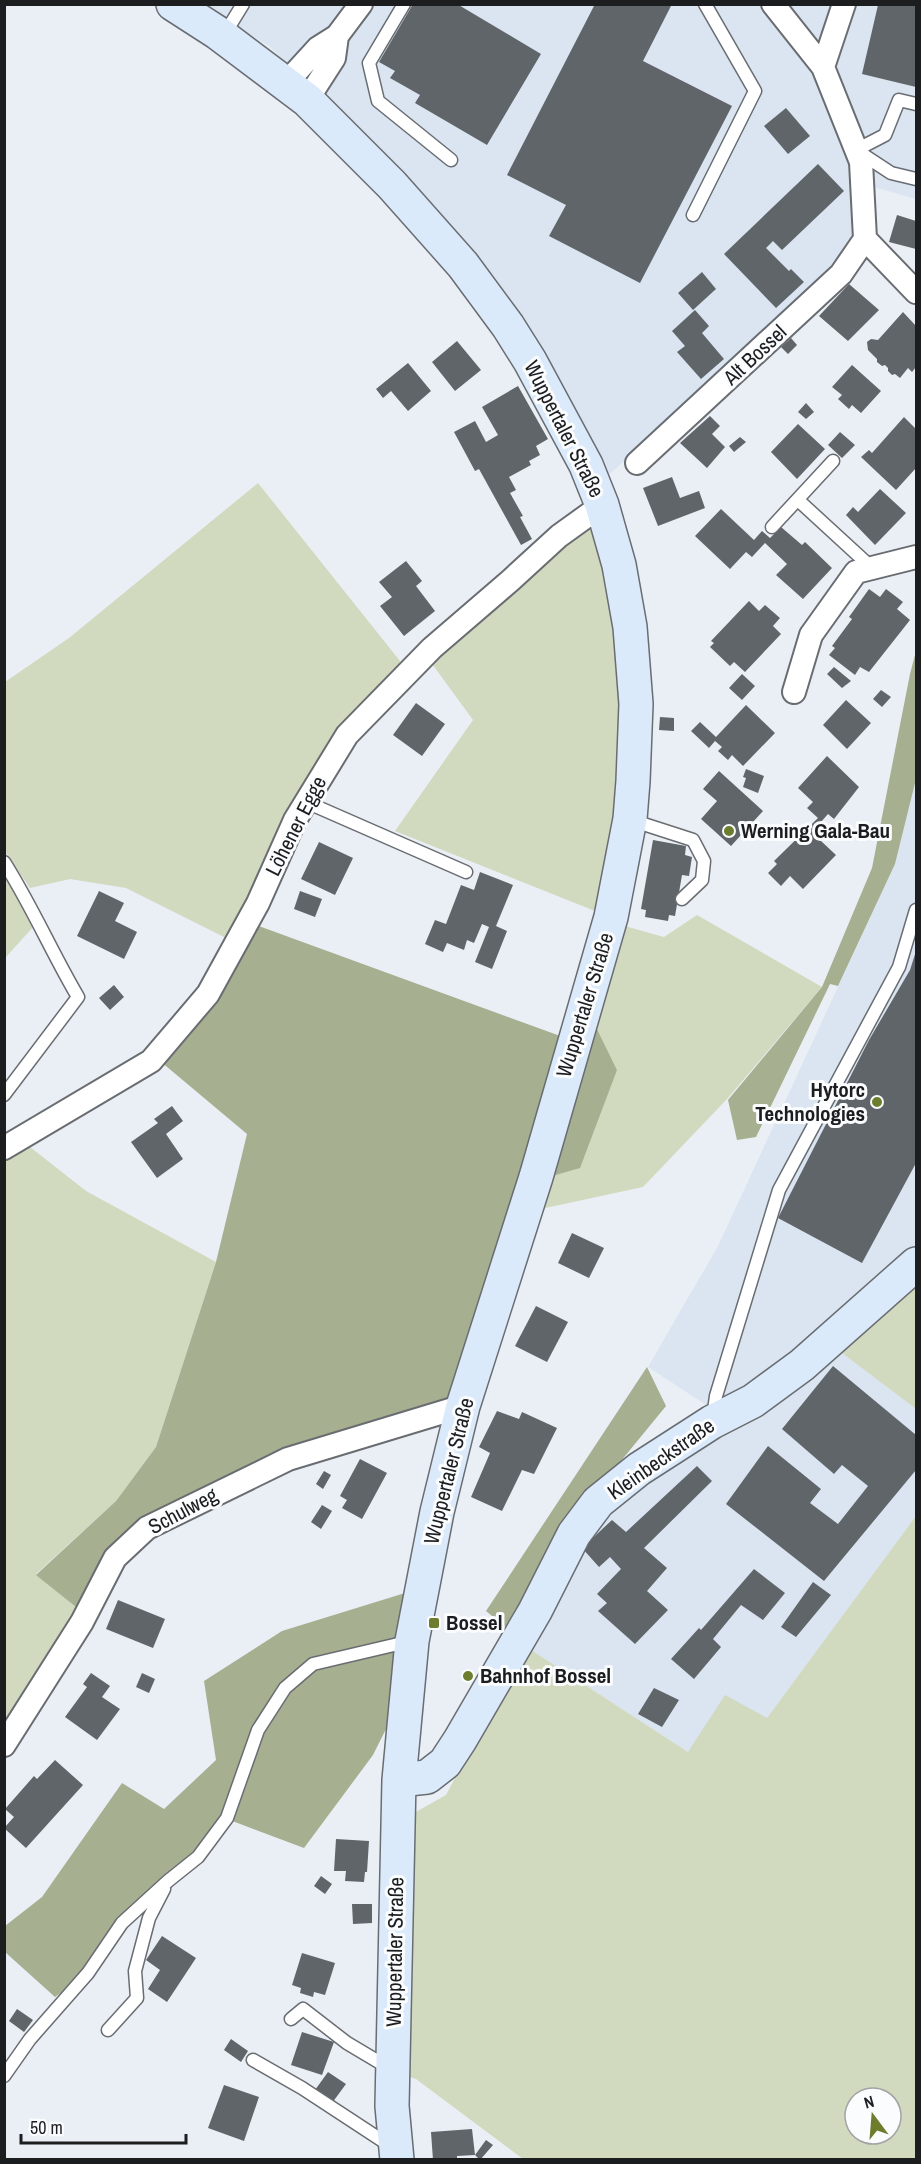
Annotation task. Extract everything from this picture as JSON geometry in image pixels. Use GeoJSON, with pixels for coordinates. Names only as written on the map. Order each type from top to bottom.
{"type":"FeatureCollection","features":[{"type":"Feature","properties":{"kind":"main road","name":"Wuppertaler Straße"},"geometry":{"type":"LineString","coordinates":[[173,4],[223,36],[296,92],[392,184],[464,264],[508,326],[549,395],[586,465],[602,505],[619,565],[630,627],[636,704],[630,819],[611,917],[536,1177],[463,1406],[437,1512],[412,1641],[399,1780],[393,2070],[397,2155]]}},
{"type":"Feature","properties":{"kind":"main road","name":"Kleinbeckstraße"},"geometry":{"type":"LineString","coordinates":[[399,1780],[427,1777],[445,1763],[535,1611],[574,1534],[598,1503],[639,1469],[712,1422],[753,1401],[801,1365],[916,1264]]}},
{"type":"Feature","properties":{"kind":"street"},"geometry":{"type":"LineString","coordinates":[[296,92],[334,58],[337,36],[362,4]]}},
{"type":"Feature","properties":{"kind":"street"},"geometry":{"type":"LineString","coordinates":[[773,4],[823,67],[861,162],[865,239],[916,292]]}},
{"type":"Feature","properties":{"kind":"street"},"geometry":{"type":"LineString","coordinates":[[823,67],[844,4]]}},
{"type":"Feature","properties":{"kind":"street","name":"Alt Bossel"},"geometry":{"type":"LineString","coordinates":[[637,463],[841,274],[865,239]]}},
{"type":"Feature","properties":{"kind":"street","name":"Löhener Egge"},"geometry":{"type":"LineString","coordinates":[[4,1148],[151,1061],[208,994],[258,903],[295,820],[347,735],[424,656],[559,536],[602,505]]}},
{"type":"Feature","properties":{"kind":"street"},"geometry":{"type":"LineString","coordinates":[[794,692],[811,635],[856,572],[916,557]]}},
{"type":"Feature","properties":{"kind":"street","name":"Schulweg"},"geometry":{"type":"LineString","coordinates":[[4,1745],[82,1622],[115,1558],[147,1528],[288,1459],[463,1406]]}},
{"type":"Feature","properties":{"kind":"lane"},"geometry":{"type":"LineString","coordinates":[[223,36],[243,4]]}},
{"type":"Feature","properties":{"kind":"lane"},"geometry":{"type":"LineString","coordinates":[[404,4],[369,63],[378,101],[451,160]]}},
{"type":"Feature","properties":{"kind":"lane"},"geometry":{"type":"LineString","coordinates":[[693,215],[755,91],[705,4]]}},
{"type":"Feature","properties":{"kind":"lane"},"geometry":{"type":"LineString","coordinates":[[916,104],[899,100],[885,135],[856,150],[891,173],[916,179]]}},
{"type":"Feature","properties":{"kind":"lane"},"geometry":{"type":"LineString","coordinates":[[772,527],[833,461]]}},
{"type":"Feature","properties":{"kind":"lane"},"geometry":{"type":"LineString","coordinates":[[798,500],[871,567]]}},
{"type":"Feature","properties":{"kind":"lane"},"geometry":{"type":"LineString","coordinates":[[306,802],[466,872]]}},
{"type":"Feature","properties":{"kind":"lane"},"geometry":{"type":"LineString","coordinates":[[630,819],[693,840],[704,861],[702,880],[682,898]]}},
{"type":"Feature","properties":{"kind":"lane"},"geometry":{"type":"LineString","coordinates":[[4,862],[28,900],[55,958],[78,997],[4,1095]]}},
{"type":"Feature","properties":{"kind":"lane"},"geometry":{"type":"LineString","coordinates":[[712,1422],[716,1396],[779,1190],[898,967],[916,910]]}},
{"type":"Feature","properties":{"kind":"lane"},"geometry":{"type":"LineString","coordinates":[[4,2076],[30,2039],[88,1973],[122,1923],[198,1857],[227,1818],[258,1730],[285,1688],[313,1664],[412,1641]]}},
{"type":"Feature","properties":{"kind":"lane"},"geometry":{"type":"LineString","coordinates":[[108,2031],[137,1998],[135,1971],[146,1929],[149,1918],[168,1881]]}},
{"type":"Feature","properties":{"kind":"lane"},"geometry":{"type":"LineString","coordinates":[[291,2019],[303,2009],[347,2043],[393,2070]]}},
{"type":"Feature","properties":{"kind":"lane"},"geometry":{"type":"LineString","coordinates":[[253,2060],[302,2088],[397,2155]]}},
{"type":"Feature","properties":{"kind":"shaded area"},"geometry":{"type":"Polygon","coordinates":[[[197,5],[916,5],[916,199],[856,182],[855,239],[842,263],[736,366],[607,476],[566,392],[522,328],[309,85],[269,46],[197,5]]]}},
{"type":"Feature","properties":{"kind":"shaded area"},"geometry":{"type":"Polygon","coordinates":[[[916,779],[916,1251],[723,1416],[648,1367],[718,1246],[895,864],[916,779]]]}},
{"type":"Feature","properties":{"kind":"shaded area"},"geometry":{"type":"Polygon","coordinates":[[[838,1350],[916,1409],[916,1516],[767,1718],[688,1752],[525,1646],[603,1514],[692,1455],[838,1350]]]}},
{"type":"Feature","properties":{"kind":"green space"},"geometry":{"type":"Polygon","coordinates":[[[258,483],[404,666],[230,940],[126,888],[70,879],[30,888],[5,852],[5,682],[69,638],[258,483]]]}},
{"type":"Feature","properties":{"kind":"green space"},"geometry":{"type":"Polygon","coordinates":[[[582,526],[594,527],[608,578],[622,714],[614,821],[595,911],[395,831],[473,720],[430,661],[582,526]]]}},
{"type":"Feature","properties":{"kind":"green space"},"geometry":{"type":"Polygon","coordinates":[[[916,651],[916,779],[895,864],[838,986],[830,984],[756,1137],[737,1140],[728,1100],[822,987],[872,868],[916,651]]]}},
{"type":"Feature","properties":{"kind":"green space"},"geometry":{"type":"Polygon","coordinates":[[[4,869],[35,925],[5,958],[4,958],[4,869]]]}},
{"type":"Feature","properties":{"kind":"green space"},"geometry":{"type":"Polygon","coordinates":[[[697,915],[822,987],[727,1099],[643,1187],[536,1210],[546,1178],[617,1070],[597,1029],[621,925],[664,937],[697,915]]]}},
{"type":"Feature","properties":{"kind":"green space"},"geometry":{"type":"Polygon","coordinates":[[[256,925],[563,1037],[447,1403],[141,1524],[81,1611],[36,1575],[116,1501],[156,1447],[216,1262],[247,1134],[160,1061],[256,925]]]}},
{"type":"Feature","properties":{"kind":"green space"},"geometry":{"type":"Polygon","coordinates":[[[597,1029],[617,1070],[580,1168],[545,1178],[587,1035],[597,1029]]]}},
{"type":"Feature","properties":{"kind":"green space"},"geometry":{"type":"Polygon","coordinates":[[[25,1143],[86,1191],[216,1262],[156,1447],[116,1501],[36,1574],[81,1611],[5,1737],[4,1155],[25,1143]]]}},
{"type":"Feature","properties":{"kind":"green space"},"geometry":{"type":"Polygon","coordinates":[[[916,1281],[916,1409],[838,1350],[916,1281]]]}},
{"type":"Feature","properties":{"kind":"green space"},"geometry":{"type":"Polygon","coordinates":[[[647,1367],[666,1406],[589,1500],[513,1633],[486,1611],[647,1367]]]}},
{"type":"Feature","properties":{"kind":"green space"},"geometry":{"type":"Polygon","coordinates":[[[916,1516],[916,2159],[523,2159],[416,2079],[404,2075],[414,1813],[446,1795],[525,1646],[688,1752],[725,1695],[767,1718],[916,1516]]]}},
{"type":"Feature","properties":{"kind":"green space"},"geometry":{"type":"Polygon","coordinates":[[[405,1593],[392,1717],[373,1755],[304,1848],[227,1819],[198,1857],[122,1923],[88,1973],[55,1997],[5,1952],[5,1926],[42,1897],[122,1783],[164,1809],[216,1760],[204,1681],[282,1631],[405,1593]]]}},
{"type":"Feature","properties":{"kind":"building"},"geometry":{"type":"Polygon","coordinates":[[[413,4],[457,4],[541,54],[487,145],[415,103],[420,95],[390,78],[395,71],[379,62],[413,4]]]}},
{"type":"Feature","properties":{"kind":"building"},"geometry":{"type":"Polygon","coordinates":[[[595,4],[672,4],[643,61],[732,106],[640,283],[549,236],[566,205],[507,175],[595,4]]]}},
{"type":"Feature","properties":{"kind":"building"},"geometry":{"type":"Polygon","coordinates":[[[878,5],[916,5],[916,87],[862,74],[878,5]]]}},
{"type":"Feature","properties":{"kind":"building"},"geometry":{"type":"Polygon","coordinates":[[[786,108],[810,136],[788,154],[764,126],[786,108]]]}},
{"type":"Feature","properties":{"kind":"building"},"geometry":{"type":"Polygon","coordinates":[[[818,164],[844,191],[782,250],[773,241],[766,248],[789,271],[791,269],[804,282],[776,308],[724,254],[818,164]]]}},
{"type":"Feature","properties":{"kind":"building"},"geometry":{"type":"Polygon","coordinates":[[[897,215],[916,221],[916,249],[889,242],[897,215]]]}},
{"type":"Feature","properties":{"kind":"building"},"geometry":{"type":"Polygon","coordinates":[[[702,272],[716,289],[693,310],[678,293],[702,272]]]}},
{"type":"Feature","properties":{"kind":"building"},"geometry":{"type":"Polygon","coordinates":[[[849,284],[879,310],[848,341],[819,316],[849,284]]]}},
{"type":"Feature","properties":{"kind":"building"},"geometry":{"type":"Polygon","coordinates":[[[695,310],[709,326],[702,333],[724,359],[701,379],[677,352],[685,346],[672,331],[695,310]]]}},
{"type":"Feature","properties":{"kind":"building"},"geometry":{"type":"Polygon","coordinates":[[[903,312],[916,326],[916,367],[912,372],[908,368],[900,378],[895,374],[892,375],[885,365],[882,366],[877,362],[868,350],[867,342],[871,339],[878,340],[903,312]]]}},
{"type":"Feature","properties":{"kind":"building"},"geometry":{"type":"Polygon","coordinates":[[[791,338],[797,345],[788,354],[781,347],[791,338]]]}},
{"type":"Feature","properties":{"kind":"building"},"geometry":{"type":"Polygon","coordinates":[[[457,341],[481,370],[455,391],[432,362],[457,341]]]}},
{"type":"Feature","properties":{"kind":"building"},"geometry":{"type":"Polygon","coordinates":[[[408,363],[431,391],[408,411],[391,391],[383,398],[376,389],[408,363]]]}},
{"type":"Feature","properties":{"kind":"building"},"geometry":{"type":"Polygon","coordinates":[[[852,365],[881,391],[861,413],[852,405],[849,409],[838,399],[842,395],[832,387],[852,365]]]}},
{"type":"Feature","properties":{"kind":"building"},"geometry":{"type":"Polygon","coordinates":[[[518,386],[548,439],[536,446],[540,455],[529,461],[531,465],[509,477],[516,490],[510,493],[523,516],[520,517],[532,539],[521,545],[479,469],[475,471],[454,432],[475,421],[486,442],[498,435],[482,407],[518,386]]]}},
{"type":"Feature","properties":{"kind":"building"},"geometry":{"type":"Polygon","coordinates":[[[806,403],[814,412],[806,419],[798,412],[806,403]]]}},
{"type":"Feature","properties":{"kind":"building"},"geometry":{"type":"Polygon","coordinates":[[[710,416],[720,426],[712,434],[725,447],[707,468],[680,443],[710,416]]]}},
{"type":"Feature","properties":{"kind":"building"},"geometry":{"type":"Polygon","coordinates":[[[904,417],[916,429],[916,468],[896,490],[861,457],[869,450],[872,453],[904,417]]]}},
{"type":"Feature","properties":{"kind":"building"},"geometry":{"type":"Polygon","coordinates":[[[798,424],[825,449],[797,479],[771,452],[798,424]]]}},
{"type":"Feature","properties":{"kind":"building"},"geometry":{"type":"Polygon","coordinates":[[[840,432],[855,445],[842,458],[828,445],[840,432]]]}},
{"type":"Feature","properties":{"kind":"building"},"geometry":{"type":"Polygon","coordinates":[[[740,437],[746,442],[734,452],[729,446],[740,437]]]}},
{"type":"Feature","properties":{"kind":"building"},"geometry":{"type":"Polygon","coordinates":[[[672,477],[680,498],[699,491],[705,508],[658,526],[643,488],[672,477]]]}},
{"type":"Feature","properties":{"kind":"building"},"geometry":{"type":"Polygon","coordinates":[[[880,489],[906,513],[875,545],[846,515],[853,507],[858,512],[880,489]]]}},
{"type":"Feature","properties":{"kind":"building"},"geometry":{"type":"Polygon","coordinates":[[[721,509],[754,540],[762,531],[770,538],[781,527],[802,545],[805,542],[832,568],[803,599],[776,575],[787,564],[765,543],[752,557],[746,552],[730,569],[695,536],[721,509]]]}},
{"type":"Feature","properties":{"kind":"building"},"geometry":{"type":"Polygon","coordinates":[[[406,561],[422,581],[416,586],[435,611],[404,636],[380,606],[392,597],[379,582],[406,561]]]}},
{"type":"Feature","properties":{"kind":"building"},"geometry":{"type":"Polygon","coordinates":[[[869,589],[880,597],[886,589],[903,602],[897,609],[910,620],[869,672],[860,667],[855,675],[829,655],[835,648],[832,646],[852,619],[849,617],[869,589]]]}},
{"type":"Feature","properties":{"kind":"building"},"geometry":{"type":"Polygon","coordinates":[[[749,601],[759,611],[765,605],[780,618],[773,626],[781,634],[745,672],[734,662],[730,666],[710,647],[714,643],[711,641],[749,601]]]}},
{"type":"Feature","properties":{"kind":"building"},"geometry":{"type":"Polygon","coordinates":[[[834,667],[851,681],[842,688],[827,674],[834,667]]]}},
{"type":"Feature","properties":{"kind":"building"},"geometry":{"type":"Polygon","coordinates":[[[742,674],[755,686],[742,700],[729,688],[742,674]]]}},
{"type":"Feature","properties":{"kind":"building"},"geometry":{"type":"Polygon","coordinates":[[[881,690],[891,697],[882,707],[873,699],[881,690]]]}},
{"type":"Feature","properties":{"kind":"building"},"geometry":{"type":"Polygon","coordinates":[[[846,700],[871,723],[847,749],[823,725],[846,700]]]}},
{"type":"Feature","properties":{"kind":"building"},"geometry":{"type":"Polygon","coordinates":[[[416,703],[445,724],[422,756],[393,735],[416,703]]]}},
{"type":"Feature","properties":{"kind":"building"},"geometry":{"type":"Polygon","coordinates":[[[746,705],[775,733],[743,766],[732,755],[728,760],[718,751],[722,747],[715,741],[709,748],[691,731],[700,722],[716,737],[746,705]]]}},
{"type":"Feature","properties":{"kind":"building"},"geometry":{"type":"Polygon","coordinates":[[[660,717],[674,718],[674,731],[659,730],[660,717]]]}},
{"type":"Feature","properties":{"kind":"building"},"geometry":{"type":"Polygon","coordinates":[[[827,756],[859,787],[834,819],[828,814],[821,822],[831,831],[821,841],[836,855],[803,889],[790,876],[781,886],[768,873],[777,864],[774,861],[818,818],[807,808],[813,802],[798,788],[827,756]]]}},
{"type":"Feature","properties":{"kind":"building"},"geometry":{"type":"Polygon","coordinates":[[[746,769],[764,776],[758,793],[743,787],[746,769]]]}},
{"type":"Feature","properties":{"kind":"building"},"geometry":{"type":"Polygon","coordinates":[[[719,771],[763,811],[731,846],[701,819],[717,801],[703,789],[719,771]]]}},
{"type":"Feature","properties":{"kind":"building"},"geometry":{"type":"Polygon","coordinates":[[[653,840],[686,846],[685,855],[692,857],[689,876],[682,875],[675,916],[669,915],[668,921],[645,917],[646,910],[641,909],[653,840]]]}},
{"type":"Feature","properties":{"kind":"building"},"geometry":{"type":"Polygon","coordinates":[[[319,842],[353,858],[335,895],[301,879],[319,842]]]}},
{"type":"Feature","properties":{"kind":"building"},"geometry":{"type":"Polygon","coordinates":[[[480,872],[513,885],[496,926],[507,931],[492,969],[475,962],[489,927],[482,924],[474,943],[467,940],[464,950],[447,943],[443,952],[425,944],[435,920],[446,924],[461,885],[474,890],[480,872]]]}},
{"type":"Feature","properties":{"kind":"building"},"geometry":{"type":"Polygon","coordinates":[[[99,891],[124,903],[115,921],[137,932],[124,959],[77,936],[99,891]]]}},
{"type":"Feature","properties":{"kind":"building"},"geometry":{"type":"Polygon","coordinates":[[[300,891],[322,899],[315,917],[294,909],[300,891]]]}},
{"type":"Feature","properties":{"kind":"building","name":"Hytorc Technologies"},"geometry":{"type":"Polygon","coordinates":[[[916,951],[916,1163],[862,1263],[778,1218],[869,1040],[910,970],[916,951]]]}},
{"type":"Feature","properties":{"kind":"building"},"geometry":{"type":"Polygon","coordinates":[[[114,985],[124,997],[110,1010],[99,998],[114,985]]]}},
{"type":"Feature","properties":{"kind":"building"},"geometry":{"type":"Polygon","coordinates":[[[172,1106],[183,1121],[166,1134],[183,1159],[157,1178],[131,1142],[158,1123],[154,1119],[172,1106]]]}},
{"type":"Feature","properties":{"kind":"building"},"geometry":{"type":"Polygon","coordinates":[[[572,1233],[604,1248],[589,1278],[558,1263],[572,1233]]]}},
{"type":"Feature","properties":{"kind":"building"},"geometry":{"type":"Polygon","coordinates":[[[536,1306],[568,1322],[547,1362],[515,1346],[536,1306]]]}},
{"type":"Feature","properties":{"kind":"building"},"geometry":{"type":"Polygon","coordinates":[[[833,1366],[916,1435],[916,1470],[824,1581],[726,1504],[768,1446],[821,1489],[810,1503],[838,1524],[868,1486],[842,1465],[834,1474],[782,1429],[833,1366]]]}},
{"type":"Feature","properties":{"kind":"building"},"geometry":{"type":"Polygon","coordinates":[[[497,1411],[519,1419],[522,1412],[557,1428],[534,1474],[522,1470],[502,1511],[471,1497],[490,1453],[479,1447],[497,1411]]]}},
{"type":"Feature","properties":{"kind":"building"},"geometry":{"type":"Polygon","coordinates":[[[360,1459],[387,1473],[362,1519],[342,1508],[347,1500],[340,1496],[360,1459]]]}},
{"type":"Feature","properties":{"kind":"building"},"geometry":{"type":"Polygon","coordinates":[[[697,1466],[712,1481],[644,1548],[667,1568],[647,1591],[668,1610],[635,1644],[598,1611],[607,1603],[597,1594],[621,1569],[610,1557],[599,1567],[582,1548],[612,1520],[626,1532],[697,1466]]]}},
{"type":"Feature","properties":{"kind":"building"},"geometry":{"type":"Polygon","coordinates":[[[324,1471],[331,1475],[323,1489],[316,1484],[324,1471]]]}},
{"type":"Feature","properties":{"kind":"building"},"geometry":{"type":"Polygon","coordinates":[[[322,1505],[332,1511],[321,1529],[311,1522],[322,1505]]]}},
{"type":"Feature","properties":{"kind":"building"},"geometry":{"type":"Polygon","coordinates":[[[754,1569],[785,1593],[763,1620],[741,1605],[713,1639],[721,1647],[694,1679],[671,1659],[699,1628],[701,1630],[754,1569]]]}},
{"type":"Feature","properties":{"kind":"building"},"geometry":{"type":"Polygon","coordinates":[[[813,1582],[831,1595],[796,1637],[781,1627],[813,1582]]]}},
{"type":"Feature","properties":{"kind":"building"},"geometry":{"type":"Polygon","coordinates":[[[118,1600],[165,1619],[153,1648],[106,1629],[118,1600]]]}},
{"type":"Feature","properties":{"kind":"building"},"geometry":{"type":"Polygon","coordinates":[[[91,1673],[110,1686],[102,1697],[120,1709],[97,1740],[65,1717],[87,1687],[83,1684],[91,1673]]]}},
{"type":"Feature","properties":{"kind":"building"},"geometry":{"type":"Polygon","coordinates":[[[142,1673],[155,1679],[149,1693],[136,1687],[142,1673]]]}},
{"type":"Feature","properties":{"kind":"building"},"geometry":{"type":"Polygon","coordinates":[[[654,1688],[679,1700],[662,1727],[638,1714],[654,1688]]]}},
{"type":"Feature","properties":{"kind":"building"},"geometry":{"type":"Polygon","coordinates":[[[55,1760],[83,1785],[26,1848],[4,1828],[14,1817],[5,1809],[34,1776],[37,1779],[55,1760]]]}},
{"type":"Feature","properties":{"kind":"building"},"geometry":{"type":"Polygon","coordinates":[[[336,1839],[369,1841],[364,1882],[345,1881],[346,1871],[334,1871],[336,1839]]]}},
{"type":"Feature","properties":{"kind":"building"},"geometry":{"type":"Polygon","coordinates":[[[321,1876],[332,1884],[325,1894],[314,1886],[321,1876]]]}},
{"type":"Feature","properties":{"kind":"building"},"geometry":{"type":"Polygon","coordinates":[[[352,1904],[372,1904],[372,1923],[353,1924],[352,1904]]]}},
{"type":"Feature","properties":{"kind":"building"},"geometry":{"type":"Polygon","coordinates":[[[162,1936],[196,1958],[167,2002],[148,1989],[160,1970],[146,1960],[162,1936]]]}},
{"type":"Feature","properties":{"kind":"building"},"geometry":{"type":"Polygon","coordinates":[[[302,1953],[335,1963],[325,1995],[314,1992],[313,1997],[300,1993],[301,1988],[292,1985],[302,1953]]]}},
{"type":"Feature","properties":{"kind":"building"},"geometry":{"type":"Polygon","coordinates":[[[17,2009],[33,2020],[24,2032],[9,2021],[17,2009]]]}},
{"type":"Feature","properties":{"kind":"building"},"geometry":{"type":"Polygon","coordinates":[[[302,2032],[334,2042],[322,2075],[291,2065],[302,2032]]]}},
{"type":"Feature","properties":{"kind":"building"},"geometry":{"type":"Polygon","coordinates":[[[231,2039],[248,2051],[241,2062],[224,2050],[231,2039]]]}},
{"type":"Feature","properties":{"kind":"building"},"geometry":{"type":"Polygon","coordinates":[[[328,2072],[346,2084],[332,2103],[315,2090],[328,2072]]]}},
{"type":"Feature","properties":{"kind":"building"},"geometry":{"type":"Polygon","coordinates":[[[224,2085],[259,2097],[244,2141],[208,2128],[224,2085]]]}},
{"type":"Feature","properties":{"kind":"building"},"geometry":{"type":"Polygon","coordinates":[[[472,2129],[475,2155],[457,2156],[457,2160],[433,2160],[431,2132],[472,2129]]]}},
{"type":"Feature","properties":{"kind":"building"},"geometry":{"type":"Polygon","coordinates":[[[486,2140],[493,2145],[480,2160],[475,2155],[486,2140]]]}},
{"type":"Feature","properties":{"kind":"place","name":"Werning Gala-Bau"},"geometry":{"type":"Point","coordinates":[729,831]}},
{"type":"Feature","properties":{"kind":"place","name":"Hytorc Technologies"},"geometry":{"type":"Point","coordinates":[877,1102]}},
{"type":"Feature","properties":{"kind":"place","name":"Bossel"},"geometry":{"type":"Point","coordinates":[434,1623]}},
{"type":"Feature","properties":{"kind":"place","name":"Bahnhof Bossel"},"geometry":{"type":"Point","coordinates":[468,1676]}}]}
